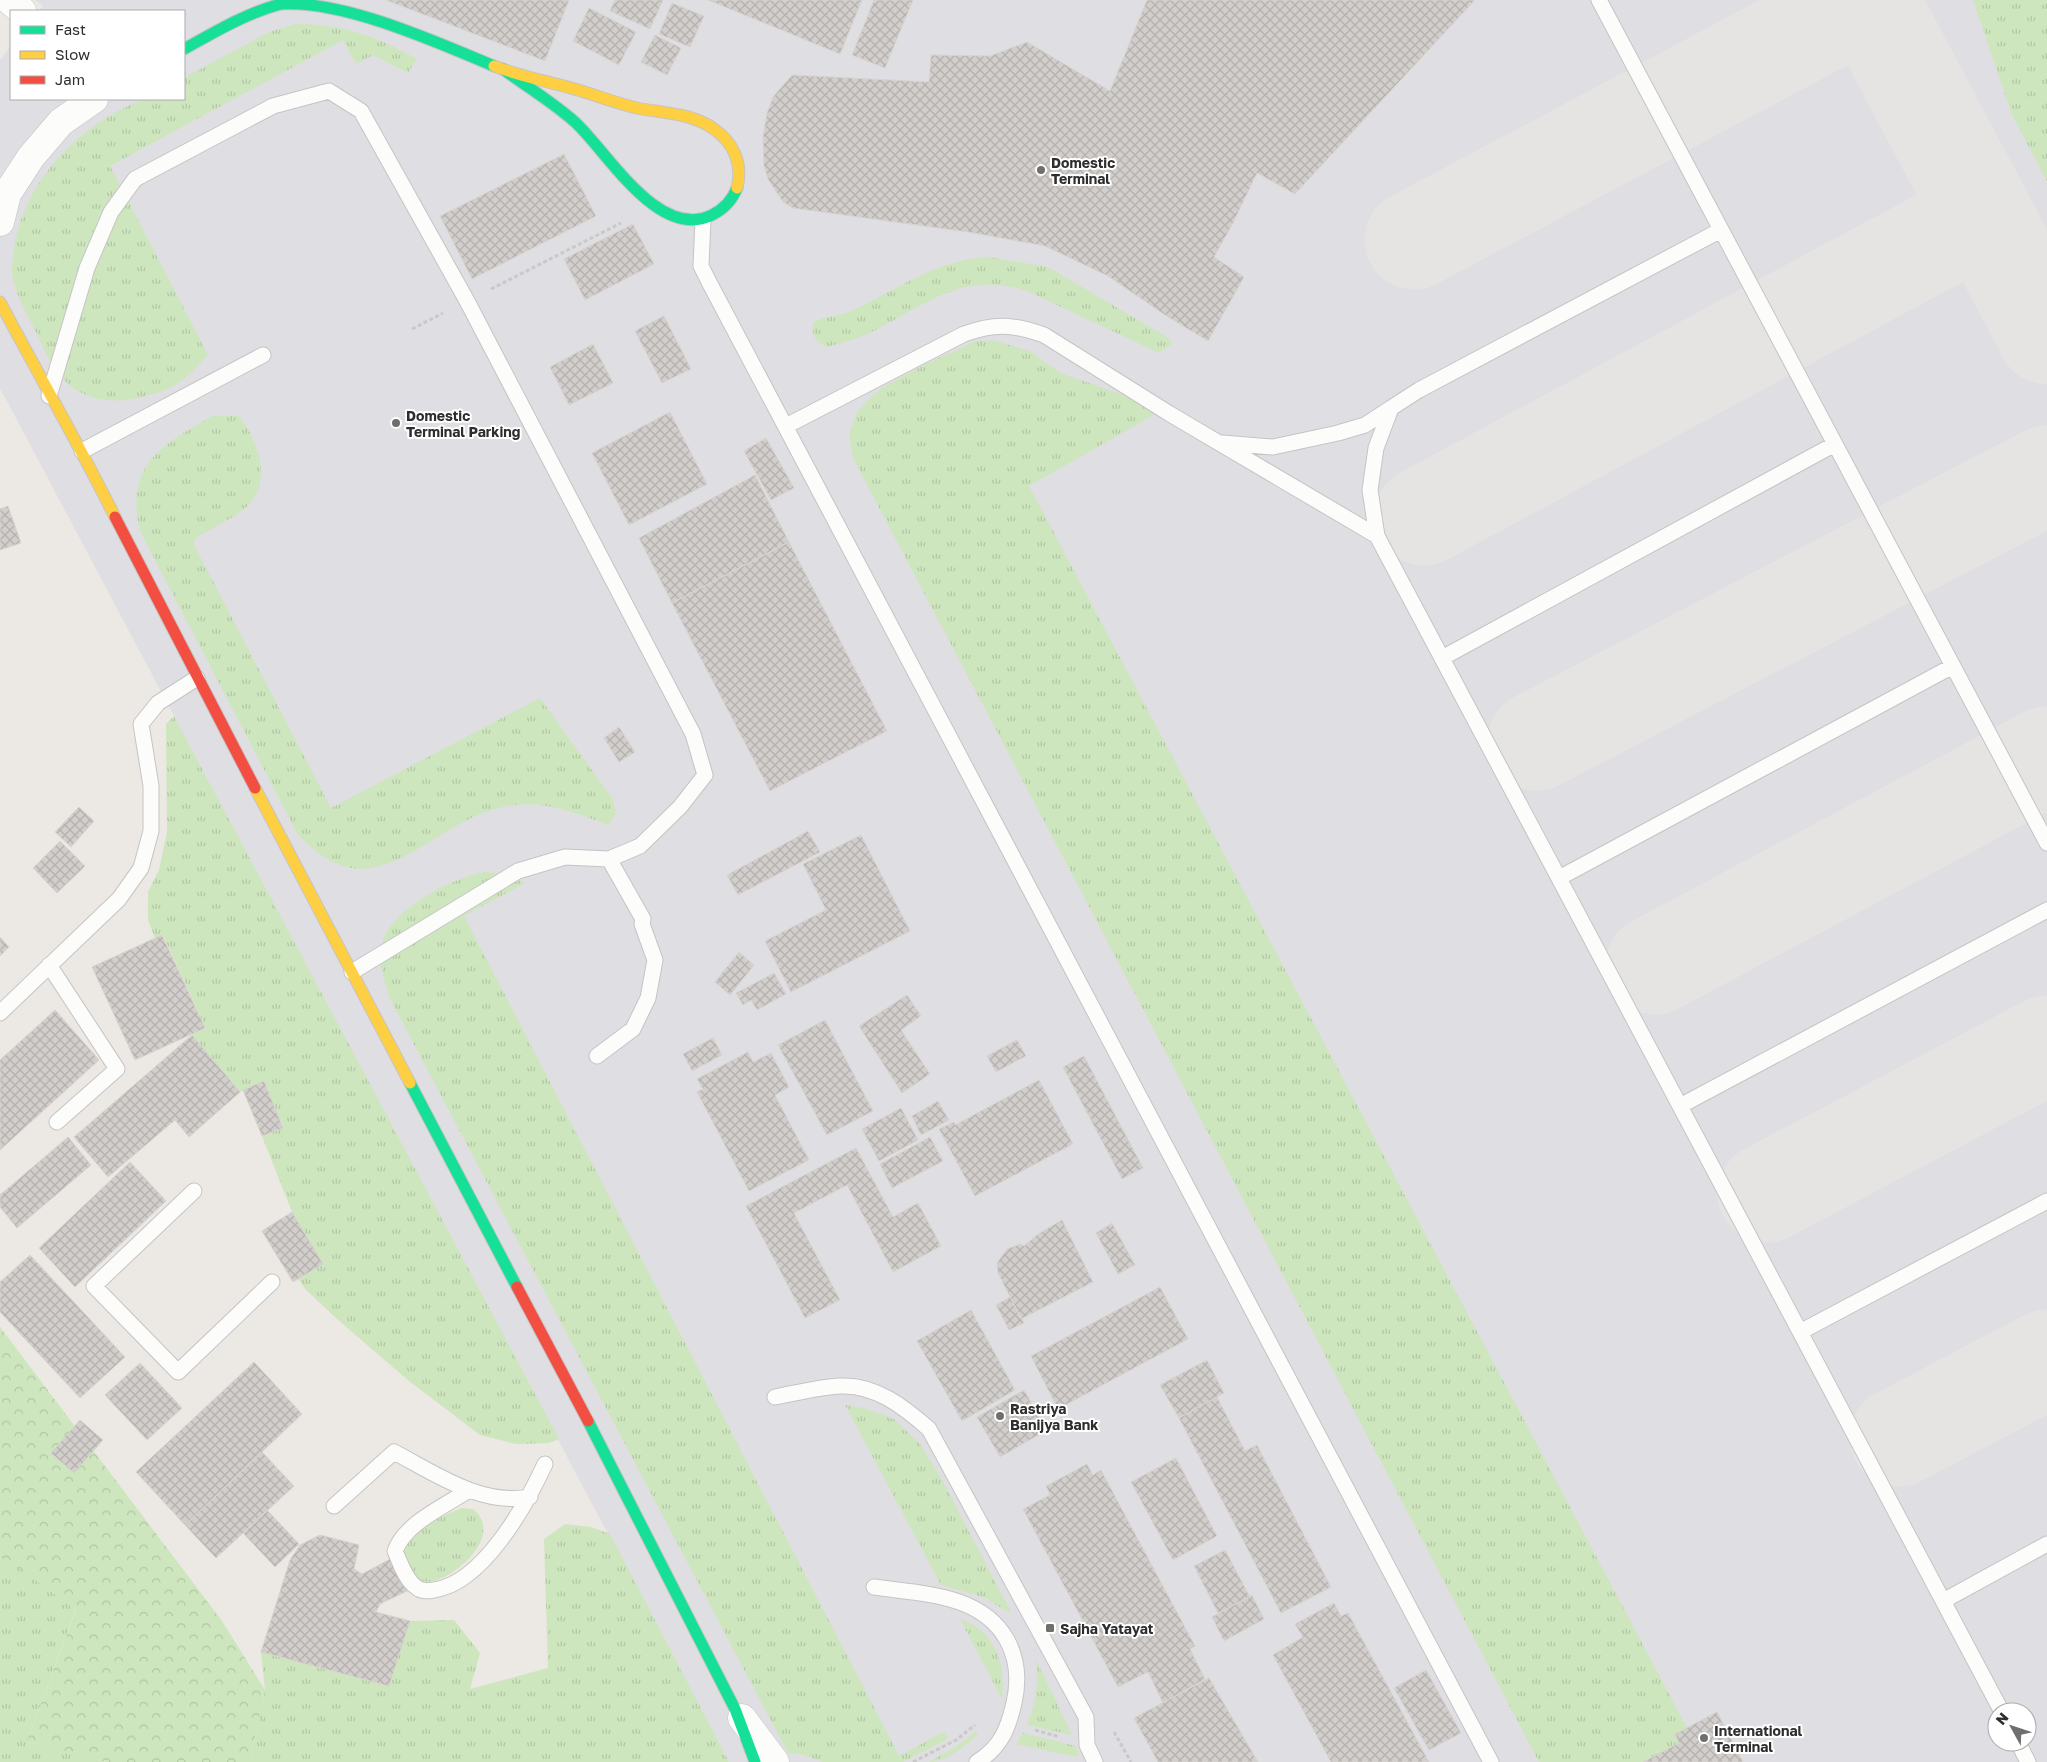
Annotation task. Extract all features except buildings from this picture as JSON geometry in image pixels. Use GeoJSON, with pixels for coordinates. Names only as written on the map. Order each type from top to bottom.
{"type":"FeatureCollection","features":[{"type":"Feature","properties":{"kind":"street"},"geometry":{"type":"LineString","coordinates":[[10,0],[21,10]]}},
{"type":"Feature","properties":{"kind":"street"},"geometry":{"type":"LineString","coordinates":[[185,48],[256,13],[293,2],[327,3],[386,20],[503,69],[629,106],[694,119],[713,128],[728,142],[739,160],[740,180],[734,196],[723,209],[702,220],[677,218],[654,207],[574,122],[503,69]]}},
{"type":"Feature","properties":{"kind":"street"},"geometry":{"type":"LineString","coordinates":[[0,222],[7,194],[31,157],[62,122],[93,100]]}},
{"type":"Feature","properties":{"kind":"street"},"geometry":{"type":"LineString","coordinates":[[0,302],[49,396],[82,451],[197,678],[603,1448],[735,1709],[755,1762]]}},
{"type":"Feature","properties":{"kind":"street"},"geometry":{"type":"LineString","coordinates":[[735,1709],[775,1762]]}},
{"type":"Feature","properties":{"kind":"lane"},"geometry":{"type":"LineString","coordinates":[[1599,0],[2047,842]]}},
{"type":"Feature","properties":{"kind":"lane"},"geometry":{"type":"LineString","coordinates":[[49,396],[87,268],[111,212],[136,179],[273,106],[329,91],[361,111],[467,301],[693,734],[705,775],[680,807],[640,846],[609,859],[565,857],[518,871],[352,972]]}},
{"type":"Feature","properties":{"kind":"lane"},"geometry":{"type":"LineString","coordinates":[[702,220],[701,266],[1491,1762]]}},
{"type":"Feature","properties":{"kind":"lane"},"geometry":{"type":"LineString","coordinates":[[1218,442],[1273,447],[1338,434],[1365,425],[1419,390],[1721,230]]}},
{"type":"Feature","properties":{"kind":"lane"},"geometry":{"type":"LineString","coordinates":[[786,426],[964,334],[984,327],[1003,325],[1022,327],[1044,335],[1218,442],[1377,536]]}},
{"type":"Feature","properties":{"kind":"lane"},"geometry":{"type":"LineString","coordinates":[[82,451],[262,355]]}},
{"type":"Feature","properties":{"kind":"lane"},"geometry":{"type":"LineString","coordinates":[[1391,408],[1376,448],[1370,490],[1377,536],[1997,1702]]}},
{"type":"Feature","properties":{"kind":"lane"},"geometry":{"type":"LineString","coordinates":[[1442,658],[1835,444]]}},
{"type":"Feature","properties":{"kind":"lane"},"geometry":{"type":"LineString","coordinates":[[1559,878],[1953,666]]}},
{"type":"Feature","properties":{"kind":"lane"},"geometry":{"type":"LineString","coordinates":[[0,1013],[119,899],[141,868],[150,831],[151,786],[141,724],[158,703],[197,678]]}},
{"type":"Feature","properties":{"kind":"lane"},"geometry":{"type":"LineString","coordinates":[[597,1056],[633,1029],[648,998],[654,960],[642,924],[643,919],[609,859]]}},
{"type":"Feature","properties":{"kind":"lane"},"geometry":{"type":"LineString","coordinates":[[1680,1106],[2047,910]]}},
{"type":"Feature","properties":{"kind":"lane"},"geometry":{"type":"LineString","coordinates":[[49,966],[117,1069],[57,1122]]}},
{"type":"Feature","properties":{"kind":"lane"},"geometry":{"type":"LineString","coordinates":[[194,1191],[94,1286],[178,1372],[272,1282]]}},
{"type":"Feature","properties":{"kind":"lane"},"geometry":{"type":"LineString","coordinates":[[1800,1332],[2047,1201]]}},
{"type":"Feature","properties":{"kind":"lane"},"geometry":{"type":"LineString","coordinates":[[775,1397],[841,1386],[870,1390],[905,1407],[929,1429],[1086,1716],[1087,1745],[1095,1762]]}},
{"type":"Feature","properties":{"kind":"lane"},"geometry":{"type":"LineString","coordinates":[[334,1506],[394,1452],[469,1490],[496,1499],[513,1500],[530,1497]]}},
{"type":"Feature","properties":{"kind":"lane"},"geometry":{"type":"LineString","coordinates":[[469,1490],[418,1524],[400,1540],[395,1551],[405,1573],[416,1587],[427,1591],[447,1588],[474,1569],[504,1535],[530,1497],[545,1464]]}},
{"type":"Feature","properties":{"kind":"lane"},"geometry":{"type":"LineString","coordinates":[[1943,1600],[2047,1544]]}},
{"type":"Feature","properties":{"kind":"lane"},"geometry":{"type":"LineString","coordinates":[[874,1587],[963,1602],[994,1621],[1005,1636],[1016,1664],[1016,1695],[1003,1738],[997,1747],[977,1762]]}},
{"type":"Feature","properties":{"kind":"path"},"geometry":{"type":"LineString","coordinates":[[412,329],[654,207]]}},
{"type":"Feature","properties":{"kind":"shaded area"},"geometry":{"type":"Polygon","coordinates":[[[35,0],[2047,0],[2047,1762],[729,1762],[0,388],[0,60],[10,47],[10,100],[185,100],[185,10],[40,10],[43,6],[35,0]]]}},
{"type":"Feature","properties":{"kind":"green space"},"geometry":{"type":"Polygon","coordinates":[[[1973,0],[2047,0],[2047,181],[2012,115],[1973,0]]]}},
{"type":"Feature","properties":{"kind":"green space"},"geometry":{"type":"Polygon","coordinates":[[[295,24],[329,26],[373,38],[417,59],[408,73],[373,55],[356,64],[343,40],[110,166],[208,355],[182,380],[163,391],[146,396],[122,400],[98,399],[77,390],[67,383],[51,363],[21,302],[12,274],[19,226],[29,202],[42,179],[58,159],[76,140],[97,124],[142,100],[185,100],[185,77],[269,32],[295,24]]]}},
{"type":"Feature","properties":{"kind":"green space"},"geometry":{"type":"Polygon","coordinates":[[[989,257],[1048,267],[1167,337],[1172,341],[1171,345],[1159,353],[1027,291],[1006,286],[986,285],[950,292],[933,299],[868,334],[841,343],[827,347],[817,341],[814,335],[813,323],[817,321],[849,312],[917,277],[951,263],[989,257]]]}},
{"type":"Feature","properties":{"kind":"green space"},"geometry":{"type":"Polygon","coordinates":[[[992,340],[1030,351],[1060,373],[1164,409],[1029,486],[1687,1728],[1675,1734],[1679,1743],[1643,1762],[1539,1762],[853,458],[849,436],[856,414],[883,387],[928,363],[976,341],[992,340]]]}},
{"type":"Feature","properties":{"kind":"green space"},"geometry":{"type":"Polygon","coordinates":[[[212,416],[239,416],[246,426],[257,450],[261,476],[259,488],[253,499],[244,509],[197,537],[193,543],[331,808],[540,698],[612,798],[616,814],[608,825],[570,811],[543,805],[530,804],[502,807],[474,817],[399,859],[375,867],[351,868],[325,857],[297,833],[141,533],[137,510],[137,491],[142,475],[163,448],[177,437],[212,416]]]}},
{"type":"Feature","properties":{"kind":"green space"},"geometry":{"type":"Polygon","coordinates":[[[174,716],[559,1439],[549,1443],[516,1444],[480,1435],[409,1381],[337,1319],[306,1290],[298,1279],[323,1264],[292,1212],[262,1136],[283,1127],[264,1081],[240,1092],[191,1034],[205,1027],[163,935],[155,938],[148,920],[148,892],[159,870],[167,832],[166,724],[174,716]]]}},
{"type":"Feature","properties":{"kind":"green space"},"geometry":{"type":"Polygon","coordinates":[[[486,872],[503,874],[525,883],[464,916],[899,1756],[944,1732],[948,1739],[903,1762],[823,1762],[804,1755],[788,1753],[389,997],[382,969],[381,947],[389,928],[412,905],[427,896],[458,880],[486,872]]]}},
{"type":"Feature","properties":{"kind":"green space"},"geometry":{"type":"Polygon","coordinates":[[[0,1327],[222,1621],[265,1690],[250,1762],[106,1762],[27,1741],[76,1610],[0,1554],[0,1327]]]}},
{"type":"Feature","properties":{"kind":"green space"},"geometry":{"type":"Polygon","coordinates":[[[845,1405],[864,1408],[894,1419],[920,1444],[940,1476],[1012,1614],[983,1597],[941,1585],[845,1405]]]}},
{"type":"Feature","properties":{"kind":"green space"},"geometry":{"type":"Polygon","coordinates":[[[462,1508],[473,1509],[482,1521],[483,1534],[478,1547],[468,1559],[443,1577],[431,1581],[418,1579],[401,1558],[405,1542],[423,1527],[462,1508]]]}},
{"type":"Feature","properties":{"kind":"green space"},"geometry":{"type":"Polygon","coordinates":[[[565,1524],[591,1527],[610,1534],[729,1762],[250,1762],[265,1690],[261,1652],[388,1686],[410,1621],[454,1620],[480,1653],[470,1689],[548,1668],[544,1539],[565,1524]]]}},
{"type":"Feature","properties":{"kind":"green space"},"geometry":{"type":"Polygon","coordinates":[[[0,1554],[76,1609],[27,1741],[106,1762],[0,1762],[0,1554]]]}},
{"type":"Feature","properties":{"kind":"green space"},"geometry":{"type":"Polygon","coordinates":[[[960,1619],[972,1624],[982,1632],[996,1651],[1002,1674],[1002,1699],[960,1619]]]}},
{"type":"Feature","properties":{"kind":"green space"},"geometry":{"type":"Polygon","coordinates":[[[1036,1659],[1072,1735],[1027,1725],[1036,1692],[1036,1659]]]}},
{"type":"Feature","properties":{"kind":"green space"},"geometry":{"type":"Polygon","coordinates":[[[976,1731],[978,1734],[949,1756],[929,1762],[957,1746],[976,1731]]]}},
{"type":"Feature","properties":{"kind":"green space"},"geometry":{"type":"Polygon","coordinates":[[[1023,1733],[1076,1746],[1079,1755],[1076,1757],[1016,1744],[1023,1733]]]}},
{"type":"Feature","properties":{"kind":"taxiway"},"geometry":{"type":"LineString","coordinates":[[1414,240],[1865,0]]}},
{"type":"Feature","properties":{"kind":"taxiway"},"geometry":{"type":"LineString","coordinates":[[1869,0],[2047,335]]}},
{"type":"Feature","properties":{"kind":"taxiway"},"geometry":{"type":"LineString","coordinates":[[1424,516],[1983,215]]}},
{"type":"Feature","properties":{"kind":"taxiway"},"geometry":{"type":"LineString","coordinates":[[1537,741],[2047,475]]}},
{"type":"Feature","properties":{"kind":"taxiway"},"geometry":{"type":"LineString","coordinates":[[1655,965],[2047,756]]}},
{"type":"Feature","properties":{"kind":"taxiway"},"geometry":{"type":"LineString","coordinates":[[1767,1193],[2047,1045]]}},
{"type":"Feature","properties":{"kind":"taxiway"},"geometry":{"type":"LineString","coordinates":[[1899,1437],[2047,1359]]}},
{"type":"Feature","properties":{"kind":"traffic: fast"},"geometry":{"type":"LineString","coordinates":[[185,48],[255,12],[281,4],[306,5],[333,9],[389,24],[494,66]]}},
{"type":"Feature","properties":{"kind":"traffic: fast"},"geometry":{"type":"LineString","coordinates":[[503,69],[568,116],[636,190],[654,205],[673,216],[692,220],[712,215],[727,204],[737,188]]}},
{"type":"Feature","properties":{"kind":"traffic: fast"},"geometry":{"type":"LineString","coordinates":[[410,1083],[517,1287]]}},
{"type":"Feature","properties":{"kind":"traffic: fast"},"geometry":{"type":"LineString","coordinates":[[588,1421],[735,1709],[755,1762]]}},
{"type":"Feature","properties":{"kind":"traffic: slow"},"geometry":{"type":"LineString","coordinates":[[494,66],[629,106],[677,114],[705,124],[714,129],[732,147],[738,162],[739,179],[737,188]]}},
{"type":"Feature","properties":{"kind":"traffic: slow"},"geometry":{"type":"LineString","coordinates":[[0,302],[115,517]]}},
{"type":"Feature","properties":{"kind":"traffic: slow"},"geometry":{"type":"LineString","coordinates":[[255,788],[410,1083]]}},
{"type":"Feature","properties":{"kind":"traffic: jam"},"geometry":{"type":"LineString","coordinates":[[115,517],[255,788]]}},
{"type":"Feature","properties":{"kind":"traffic: jam"},"geometry":{"type":"LineString","coordinates":[[517,1287],[588,1421]]}},
{"type":"Feature","properties":{"kind":"place","name":"Domestic Terminal"},"geometry":{"type":"Point","coordinates":[1041,170]}},
{"type":"Feature","properties":{"kind":"place","name":"Domestic Terminal Parking"},"geometry":{"type":"Point","coordinates":[396,423]}},
{"type":"Feature","properties":{"kind":"place","name":"Rastriya Banijya Bank"},"geometry":{"type":"Point","coordinates":[1000,1416]}},
{"type":"Feature","properties":{"kind":"place","name":"Sajha Yatayat"},"geometry":{"type":"Point","coordinates":[1050,1628]}},
{"type":"Feature","properties":{"kind":"place","name":"International Terminal"},"geometry":{"type":"Point","coordinates":[1704,1738]}}]}
